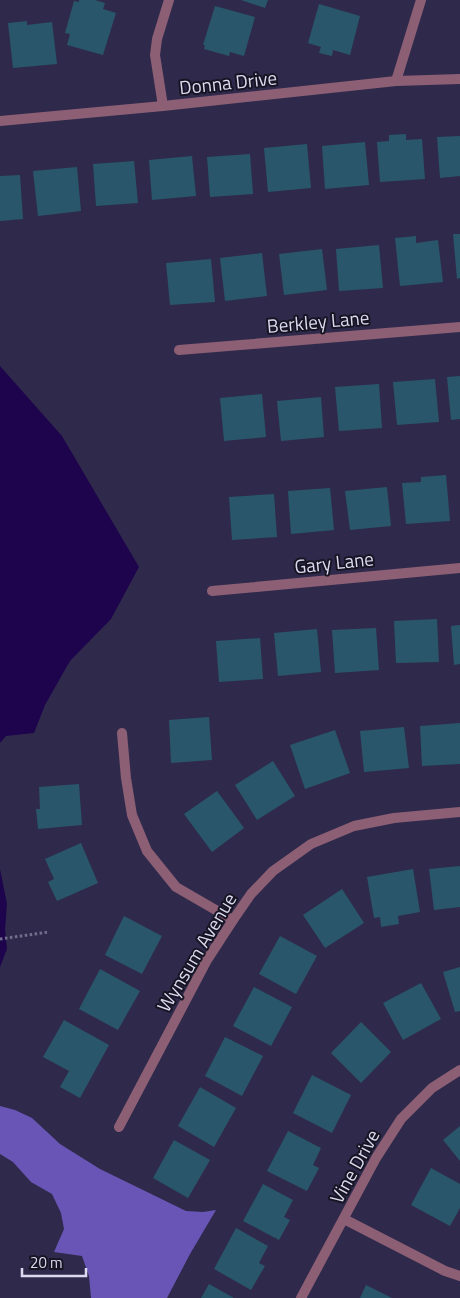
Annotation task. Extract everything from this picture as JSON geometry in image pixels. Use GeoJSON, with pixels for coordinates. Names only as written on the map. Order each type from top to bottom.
{"type":"FeatureCollection","features":[{"type":"Feature","properties":{"kind":"street"},"geometry":{"type":"LineString","coordinates":[[163,106],[156,55],[157,39],[169,0]]}},
{"type":"Feature","properties":{"kind":"street"},"geometry":{"type":"LineString","coordinates":[[396,81],[421,0]]}},
{"type":"Feature","properties":{"kind":"street","name":"Donna Drive"},"geometry":{"type":"LineString","coordinates":[[0,121],[396,81],[460,79]]}},
{"type":"Feature","properties":{"kind":"street","name":"Berkley Lane"},"geometry":{"type":"LineString","coordinates":[[179,350],[460,327]]}},
{"type":"Feature","properties":{"kind":"street","name":"Gary Lane"},"geometry":{"type":"LineString","coordinates":[[212,591],[460,568]]}},
{"type":"Feature","properties":{"kind":"street"},"geometry":{"type":"LineString","coordinates":[[122,732],[126,778],[132,815],[147,851],[176,887],[233,920]]}},
{"type":"Feature","properties":{"kind":"street","name":"Wynsum Avenue"},"geometry":{"type":"LineString","coordinates":[[119,1127],[208,960],[251,894],[273,871],[311,844],[354,826],[394,818],[460,812]]}},
{"type":"Feature","properties":{"kind":"street","name":"Vine Drive"},"geometry":{"type":"LineString","coordinates":[[302,1298],[376,1158],[401,1119],[432,1088],[460,1070]]}},
{"type":"Feature","properties":{"kind":"street"},"geometry":{"type":"LineString","coordinates":[[344,1219],[445,1271],[460,1276]]}},
{"type":"Feature","properties":{"kind":"path"},"geometry":{"type":"LineString","coordinates":[[0,939],[49,932]]}},
{"type":"Feature","properties":{"kind":"shaded area"},"geometry":{"type":"Polygon","coordinates":[[[0,366],[62,436],[139,567],[111,619],[70,661],[45,705],[34,733],[6,736],[0,743],[0,366]]]}},
{"type":"Feature","properties":{"kind":"shaded area"},"geometry":{"type":"Polygon","coordinates":[[[0,869],[7,904],[5,930],[7,949],[0,967],[0,869]]]}},
{"type":"Feature","properties":{"kind":"shaded area"},"geometry":{"type":"Polygon","coordinates":[[[0,1106],[15,1110],[32,1118],[60,1144],[100,1169],[186,1211],[203,1212],[216,1210],[167,1298],[91,1298],[89,1276],[82,1256],[54,1252],[64,1229],[61,1213],[52,1194],[31,1182],[13,1162],[0,1154],[0,1106]]]}},
{"type":"Feature","properties":{"kind":"building"},"geometry":{"type":"Polygon","coordinates":[[[79,0],[95,0],[105,3],[103,9],[116,13],[103,55],[67,45],[70,34],[65,33],[74,1],[79,2],[79,0]]]}},
{"type":"Feature","properties":{"kind":"building"},"geometry":{"type":"Polygon","coordinates":[[[241,0],[268,0],[265,8],[241,0]]]}},
{"type":"Feature","properties":{"kind":"building"},"geometry":{"type":"Polygon","coordinates":[[[319,4],[360,16],[350,55],[333,50],[332,56],[319,53],[321,47],[308,43],[319,4]]]}},
{"type":"Feature","properties":{"kind":"building"},"geometry":{"type":"Polygon","coordinates":[[[215,6],[255,17],[244,56],[230,52],[229,56],[204,49],[205,45],[203,45],[215,6]]]}},
{"type":"Feature","properties":{"kind":"building"},"geometry":{"type":"Polygon","coordinates":[[[27,21],[27,25],[52,22],[57,64],[13,68],[8,23],[27,21]]]}},
{"type":"Feature","properties":{"kind":"building"},"geometry":{"type":"Polygon","coordinates":[[[406,134],[406,140],[422,139],[425,179],[380,182],[377,142],[389,141],[389,135],[406,134]]]}},
{"type":"Feature","properties":{"kind":"building"},"geometry":{"type":"Polygon","coordinates":[[[460,136],[460,176],[440,178],[437,137],[460,136]]]}},
{"type":"Feature","properties":{"kind":"building"},"geometry":{"type":"Polygon","coordinates":[[[365,142],[369,185],[325,189],[322,146],[365,142]]]}},
{"type":"Feature","properties":{"kind":"building"},"geometry":{"type":"Polygon","coordinates":[[[307,144],[311,188],[268,192],[264,148],[307,144]]]}},
{"type":"Feature","properties":{"kind":"building"},"geometry":{"type":"Polygon","coordinates":[[[250,154],[253,194],[210,197],[207,157],[250,154]]]}},
{"type":"Feature","properties":{"kind":"building"},"geometry":{"type":"Polygon","coordinates":[[[192,156],[196,196],[152,200],[149,160],[192,156]]]}},
{"type":"Feature","properties":{"kind":"building"},"geometry":{"type":"Polygon","coordinates":[[[134,161],[138,203],[96,206],[93,164],[134,161]]]}},
{"type":"Feature","properties":{"kind":"building"},"geometry":{"type":"Polygon","coordinates":[[[77,167],[81,211],[38,216],[33,171],[77,167]]]}},
{"type":"Feature","properties":{"kind":"building"},"geometry":{"type":"Polygon","coordinates":[[[20,175],[23,219],[0,221],[0,176],[20,175]]]}},
{"type":"Feature","properties":{"kind":"building"},"geometry":{"type":"Polygon","coordinates":[[[453,234],[460,234],[460,278],[457,279],[453,234]]]}},
{"type":"Feature","properties":{"kind":"building"},"geometry":{"type":"Polygon","coordinates":[[[416,236],[416,243],[438,240],[443,282],[400,286],[395,238],[416,236]]]}},
{"type":"Feature","properties":{"kind":"building"},"geometry":{"type":"Polygon","coordinates":[[[379,245],[383,288],[339,291],[336,249],[379,245]]]}},
{"type":"Feature","properties":{"kind":"building"},"geometry":{"type":"Polygon","coordinates":[[[322,249],[327,290],[284,295],[279,254],[322,249]]]}},
{"type":"Feature","properties":{"kind":"building"},"geometry":{"type":"Polygon","coordinates":[[[262,253],[267,296],[225,301],[220,258],[262,253]]]}},
{"type":"Feature","properties":{"kind":"building"},"geometry":{"type":"Polygon","coordinates":[[[211,259],[215,302],[170,305],[166,263],[211,259]]]}},
{"type":"Feature","properties":{"kind":"building"},"geometry":{"type":"Polygon","coordinates":[[[460,376],[460,419],[451,420],[447,377],[460,376]]]}},
{"type":"Feature","properties":{"kind":"building"},"geometry":{"type":"Polygon","coordinates":[[[435,379],[439,422],[397,425],[393,382],[435,379]]]}},
{"type":"Feature","properties":{"kind":"building"},"geometry":{"type":"Polygon","coordinates":[[[379,384],[382,428],[339,431],[335,387],[379,384]]]}},
{"type":"Feature","properties":{"kind":"building"},"geometry":{"type":"Polygon","coordinates":[[[262,394],[266,437],[224,441],[220,398],[262,394]]]}},
{"type":"Feature","properties":{"kind":"building"},"geometry":{"type":"Polygon","coordinates":[[[321,397],[324,437],[281,441],[277,401],[321,397]]]}},
{"type":"Feature","properties":{"kind":"building"},"geometry":{"type":"Polygon","coordinates":[[[446,475],[450,521],[406,524],[402,483],[421,482],[421,477],[446,475]]]}},
{"type":"Feature","properties":{"kind":"building"},"geometry":{"type":"Polygon","coordinates":[[[387,487],[391,526],[350,530],[345,491],[387,487]]]}},
{"type":"Feature","properties":{"kind":"building"},"geometry":{"type":"Polygon","coordinates":[[[330,488],[334,530],[291,534],[288,491],[330,488]]]}},
{"type":"Feature","properties":{"kind":"building"},"geometry":{"type":"Polygon","coordinates":[[[274,494],[277,537],[232,540],[229,497],[274,494]]]}},
{"type":"Feature","properties":{"kind":"building"},"geometry":{"type":"Polygon","coordinates":[[[437,619],[439,662],[396,663],[394,621],[437,619]]]}},
{"type":"Feature","properties":{"kind":"building"},"geometry":{"type":"Polygon","coordinates":[[[460,625],[460,664],[454,665],[451,626],[460,625]]]}},
{"type":"Feature","properties":{"kind":"building"},"geometry":{"type":"Polygon","coordinates":[[[376,628],[379,670],[335,673],[332,630],[376,628]]]}},
{"type":"Feature","properties":{"kind":"building"},"geometry":{"type":"Polygon","coordinates":[[[317,629],[321,672],[278,676],[274,633],[317,629]]]}},
{"type":"Feature","properties":{"kind":"building"},"geometry":{"type":"Polygon","coordinates":[[[260,638],[263,679],[219,682],[216,641],[260,638]]]}},
{"type":"Feature","properties":{"kind":"building"},"geometry":{"type":"Polygon","coordinates":[[[209,717],[212,760],[171,763],[169,720],[209,717]]]}},
{"type":"Feature","properties":{"kind":"building"},"geometry":{"type":"Polygon","coordinates":[[[460,723],[460,764],[422,766],[420,726],[460,723]]]}},
{"type":"Feature","properties":{"kind":"building"},"geometry":{"type":"Polygon","coordinates":[[[404,727],[409,768],[364,772],[360,731],[404,727]]]}},
{"type":"Feature","properties":{"kind":"building"},"geometry":{"type":"Polygon","coordinates":[[[335,730],[350,773],[305,789],[290,745],[335,730]]]}},
{"type":"Feature","properties":{"kind":"building"},"geometry":{"type":"Polygon","coordinates":[[[273,761],[295,796],[257,820],[235,785],[273,761]]]}},
{"type":"Feature","properties":{"kind":"building"},"geometry":{"type":"Polygon","coordinates":[[[79,784],[82,825],[38,829],[36,809],[40,809],[39,787],[79,784]]]}},
{"type":"Feature","properties":{"kind":"building"},"geometry":{"type":"Polygon","coordinates":[[[217,791],[244,828],[212,852],[184,814],[217,791]]]}},
{"type":"Feature","properties":{"kind":"building"},"geometry":{"type":"Polygon","coordinates":[[[81,843],[98,883],[57,901],[48,882],[54,879],[45,859],[81,843]]]}},
{"type":"Feature","properties":{"kind":"building"},"geometry":{"type":"Polygon","coordinates":[[[460,866],[460,907],[434,910],[429,869],[460,866]]]}},
{"type":"Feature","properties":{"kind":"building"},"geometry":{"type":"Polygon","coordinates":[[[413,869],[420,912],[398,916],[399,924],[381,927],[380,917],[374,918],[367,877],[413,869]]]}},
{"type":"Feature","properties":{"kind":"building"},"geometry":{"type":"Polygon","coordinates":[[[342,889],[364,923],[325,948],[303,915],[342,889]]]}},
{"type":"Feature","properties":{"kind":"building"},"geometry":{"type":"Polygon","coordinates":[[[124,916],[162,936],[142,974],[105,955],[124,916]]]}},
{"type":"Feature","properties":{"kind":"building"},"geometry":{"type":"Polygon","coordinates":[[[280,936],[317,956],[296,994],[259,974],[280,936]]]}},
{"type":"Feature","properties":{"kind":"building"},"geometry":{"type":"Polygon","coordinates":[[[460,967],[460,1011],[455,1012],[443,972],[460,967]]]}},
{"type":"Feature","properties":{"kind":"building"},"geometry":{"type":"Polygon","coordinates":[[[100,969],[140,991],[118,1030],[79,1009],[100,969]]]}},
{"type":"Feature","properties":{"kind":"building"},"geometry":{"type":"Polygon","coordinates":[[[421,983],[441,1019],[403,1040],[383,1003],[421,983]]]}},
{"type":"Feature","properties":{"kind":"building"},"geometry":{"type":"Polygon","coordinates":[[[254,987],[292,1007],[271,1046],[233,1026],[254,987]]]}},
{"type":"Feature","properties":{"kind":"building"},"geometry":{"type":"Polygon","coordinates":[[[64,1020],[109,1045],[80,1098],[60,1087],[69,1071],[43,1057],[64,1020]]]}},
{"type":"Feature","properties":{"kind":"building"},"geometry":{"type":"Polygon","coordinates":[[[361,1022],[391,1052],[361,1083],[331,1053],[361,1022]]]}},
{"type":"Feature","properties":{"kind":"building"},"geometry":{"type":"Polygon","coordinates":[[[225,1037],[263,1056],[242,1096],[205,1076],[225,1037]]]}},
{"type":"Feature","properties":{"kind":"building"},"geometry":{"type":"Polygon","coordinates":[[[312,1075],[351,1095],[332,1133],[293,1113],[312,1075]]]}},
{"type":"Feature","properties":{"kind":"building"},"geometry":{"type":"Polygon","coordinates":[[[200,1087],[236,1108],[214,1147],[178,1126],[200,1087]]]}},
{"type":"Feature","properties":{"kind":"building"},"geometry":{"type":"Polygon","coordinates":[[[460,1126],[460,1161],[443,1140],[460,1126]]]}},
{"type":"Feature","properties":{"kind":"building"},"geometry":{"type":"Polygon","coordinates":[[[288,1131],[321,1148],[313,1165],[319,1168],[307,1191],[267,1171],[288,1131]]]}},
{"type":"Feature","properties":{"kind":"building"},"geometry":{"type":"Polygon","coordinates":[[[174,1140],[210,1160],[188,1198],[153,1178],[174,1140]]]}},
{"type":"Feature","properties":{"kind":"building"},"geometry":{"type":"Polygon","coordinates":[[[431,1168],[460,1184],[460,1208],[450,1226],[411,1205],[431,1168]]]}},
{"type":"Feature","properties":{"kind":"building"},"geometry":{"type":"Polygon","coordinates":[[[263,1184],[293,1200],[284,1217],[290,1220],[279,1240],[243,1221],[263,1184]]]}},
{"type":"Feature","properties":{"kind":"building"},"geometry":{"type":"Polygon","coordinates":[[[236,1228],[268,1246],[259,1263],[265,1266],[251,1290],[214,1269],[236,1228]]]}},
{"type":"Feature","properties":{"kind":"building"},"geometry":{"type":"Polygon","coordinates":[[[209,1284],[234,1298],[201,1298],[209,1284]]]}},
{"type":"Feature","properties":{"kind":"building"},"geometry":{"type":"Polygon","coordinates":[[[366,1285],[392,1298],[360,1298],[366,1285]]]}}]}
